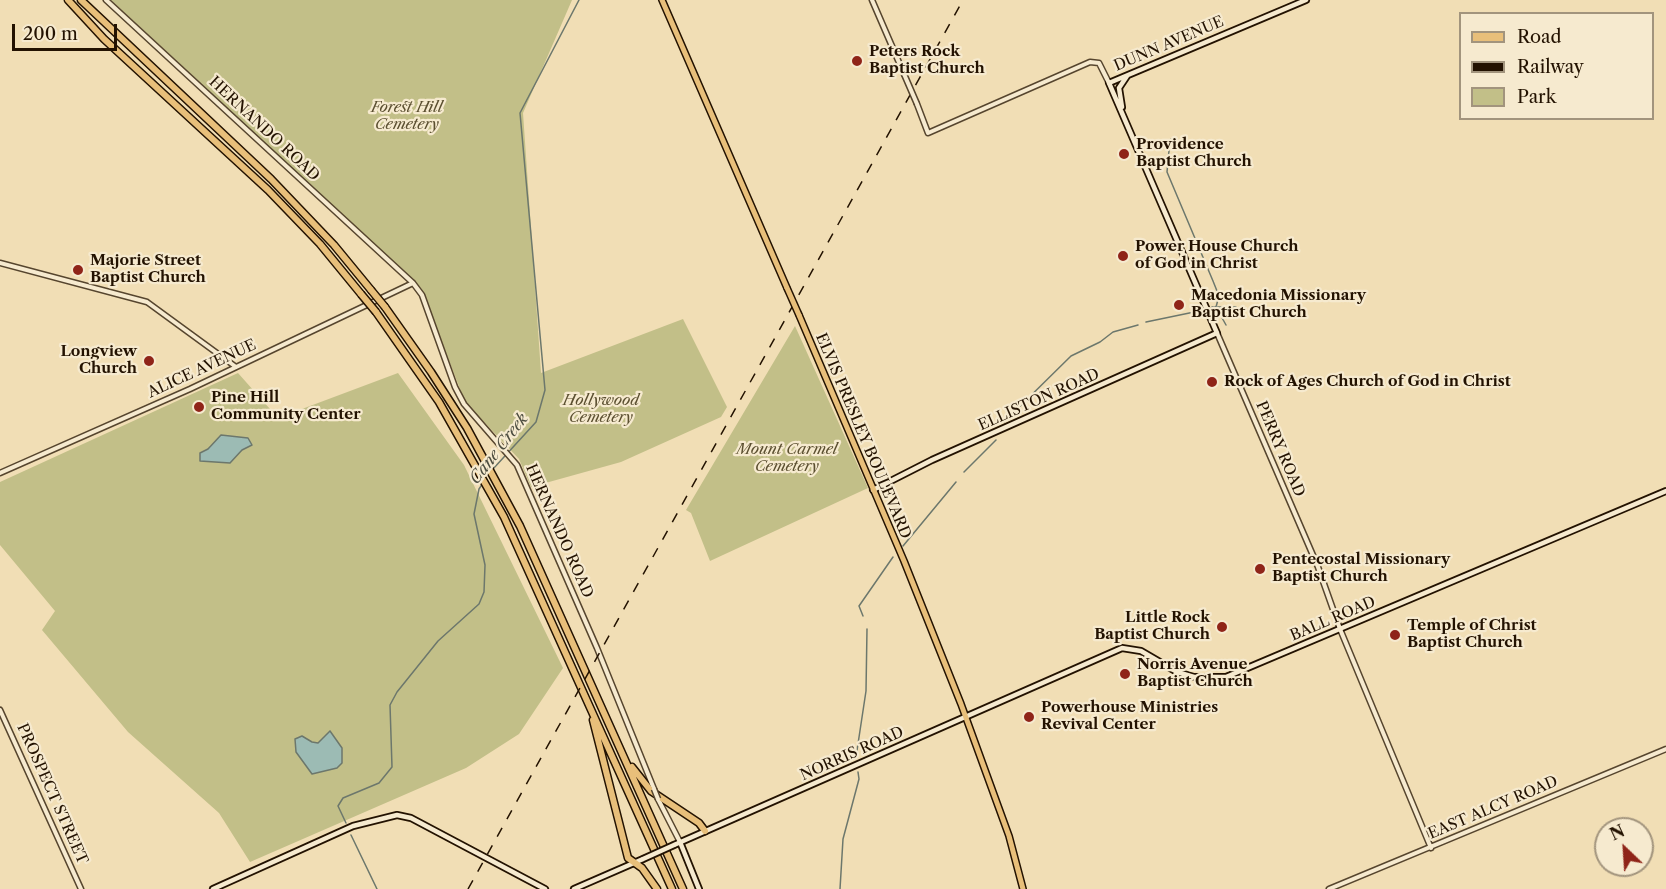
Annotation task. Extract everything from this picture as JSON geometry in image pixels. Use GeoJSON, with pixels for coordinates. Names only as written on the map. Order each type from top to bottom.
{"type":"FeatureCollection","features":[{"type":"Feature","properties":{"kind":"highway"},"geometry":{"type":"LineString","coordinates":[[68,0],[104,39],[268,190],[320,244],[376,312],[431,389],[489,489],[672,889]]}},
{"type":"Feature","properties":{"kind":"highway"},"geometry":{"type":"LineString","coordinates":[[81,0],[283,191],[334,245],[385,307],[431,372],[488,465],[524,536],[684,889]]}},
{"type":"Feature","properties":{"kind":"highway"},"geometry":{"type":"LineString","coordinates":[[588,702],[628,858],[642,868],[657,889]]}},
{"type":"Feature","properties":{"kind":"highway"},"geometry":{"type":"LineString","coordinates":[[623,755],[651,790],[699,823],[705,831]]}},
{"type":"Feature","properties":{"kind":"main road","name":"ELVIS PRESLEY BOULEVARD"},"geometry":{"type":"LineString","coordinates":[[662,0],[799,315],[967,717],[1009,836],[1023,889]]}},
{"type":"Feature","properties":{"kind":"main road","name":"DUNN AVENUE"},"geometry":{"type":"LineString","coordinates":[[1108,83],[1306,0]]}},
{"type":"Feature","properties":{"kind":"main road"},"geometry":{"type":"LineString","coordinates":[[1124,117],[1118,94],[1122,82],[1129,74]]}},
{"type":"Feature","properties":{"kind":"main road","name":"PERRY ROAD"},"geometry":{"type":"LineString","coordinates":[[1108,83],[1217,333]]}},
{"type":"Feature","properties":{"kind":"main road","name":"ELLISTON ROAD"},"geometry":{"type":"LineString","coordinates":[[873,490],[932,460],[1217,333]]}},
{"type":"Feature","properties":{"kind":"main road","name":"BALL ROAD"},"geometry":{"type":"LineString","coordinates":[[1141,651],[1177,672],[1194,677],[1213,679],[1237,673],[1666,491]]}},
{"type":"Feature","properties":{"kind":"main road","name":"NORRIS ROAD"},"geometry":{"type":"LineString","coordinates":[[574,889],[1122,648],[1141,651]]}},
{"type":"Feature","properties":{"kind":"main road"},"geometry":{"type":"LineString","coordinates":[[213,889],[353,826],[397,815],[410,817],[545,889]]}},
{"type":"Feature","properties":{"kind":"main road","name":"HERNANDO ROAD"},"geometry":{"type":"LineString","coordinates":[[680,842],[699,889]]}},
{"type":"Feature","properties":{"kind":"street","name":"HERNANDO ROAD"},"geometry":{"type":"LineString","coordinates":[[106,0],[413,283],[423,295],[455,387],[464,404],[513,457],[597,648],[658,799],[680,842]]}},
{"type":"Feature","properties":{"kind":"street","name":"DUNN AVENUE"},"geometry":{"type":"LineString","coordinates":[[872,0],[928,132],[1090,62],[1099,63]]}},
{"type":"Feature","properties":{"kind":"street","name":"PERRY ROAD"},"geometry":{"type":"LineString","coordinates":[[1099,63],[1108,83]]}},
{"type":"Feature","properties":{"kind":"street"},"geometry":{"type":"LineString","coordinates":[[0,263],[147,302],[236,367]]}},
{"type":"Feature","properties":{"kind":"street","name":"ALICE AVENUE"},"geometry":{"type":"LineString","coordinates":[[0,473],[236,367],[413,283]]}},
{"type":"Feature","properties":{"kind":"street","name":"PERRY ROAD"},"geometry":{"type":"LineString","coordinates":[[1217,333],[1318,567],[1340,629],[1431,848]]}},
{"type":"Feature","properties":{"kind":"street","name":"PROSPECT STREET"},"geometry":{"type":"LineString","coordinates":[[0,710],[81,889]]}},
{"type":"Feature","properties":{"kind":"street","name":"EAST ALCY ROAD"},"geometry":{"type":"LineString","coordinates":[[1329,889],[1666,749]]}},
{"type":"Feature","properties":{"kind":"green space","name":"Forest Hill Cemetery"},"geometry":{"type":"Polygon","coordinates":[[[111,0],[572,0],[523,113],[541,373],[683,319],[727,407],[721,417],[621,462],[531,487],[519,459],[465,402],[421,288],[111,0]]]}},
{"type":"Feature","properties":{"kind":"green space","name":"Mount Carmel Cemetery"},"geometry":{"type":"Polygon","coordinates":[[[795,326],[868,488],[710,561],[691,513],[686,510],[795,326]]]}},
{"type":"Feature","properties":{"kind":"green space"},"geometry":{"type":"Polygon","coordinates":[[[238,373],[278,418],[398,373],[464,465],[563,668],[519,734],[466,768],[250,862],[219,813],[128,732],[42,630],[55,611],[0,545],[0,482],[238,373]]]}},
{"type":"Feature","properties":{"kind":"water"},"geometry":{"type":"Polygon","coordinates":[[[221,435],[248,438],[252,445],[242,450],[230,463],[200,461],[200,453],[208,449],[221,435]]]}},
{"type":"Feature","properties":{"kind":"water"},"geometry":{"type":"Polygon","coordinates":[[[330,731],[342,748],[342,763],[337,768],[312,774],[296,752],[295,739],[302,736],[318,743],[330,731]]]}},
{"type":"Feature","properties":{"kind":"waterway","name":"Cane Creek"},"geometry":{"type":"LineString","coordinates":[[493,469],[536,422],[545,390],[520,113],[579,0]]}},
{"type":"Feature","properties":{"kind":"waterway"},"geometry":{"type":"LineString","coordinates":[[1175,137],[1170,140],[1167,172],[1219,296],[1216,307],[1226,325]]}},
{"type":"Feature","properties":{"kind":"waterway"},"geometry":{"type":"LineString","coordinates":[[1212,307],[1236,307]]}},
{"type":"Feature","properties":{"kind":"waterway"},"geometry":{"type":"LineString","coordinates":[[1146,322],[1199,311]]}},
{"type":"Feature","properties":{"kind":"waterway"},"geometry":{"type":"LineString","coordinates":[[1004,422],[1071,356],[1100,342],[1113,332],[1138,325]]}},
{"type":"Feature","properties":{"kind":"waterway"},"geometry":{"type":"LineString","coordinates":[[964,472],[996,440]]}},
{"type":"Feature","properties":{"kind":"waterway"},"geometry":{"type":"LineString","coordinates":[[903,546],[956,482]]}},
{"type":"Feature","properties":{"kind":"waterway","name":"Cane Creek"},"geometry":{"type":"LineString","coordinates":[[346,823],[338,806],[343,798],[379,783],[392,767],[390,705],[397,692],[438,641],[479,604],[484,592],[485,565],[474,514],[479,489],[483,483]]}},
{"type":"Feature","properties":{"kind":"waterway"},"geometry":{"type":"LineString","coordinates":[[863,616],[859,606],[893,557]]}},
{"type":"Feature","properties":{"kind":"waterway"},"geometry":{"type":"LineString","coordinates":[[856,757],[866,691],[867,629]]}},
{"type":"Feature","properties":{"kind":"waterway"},"geometry":{"type":"LineString","coordinates":[[840,889],[843,839],[859,779],[858,772]]}},
{"type":"Feature","properties":{"kind":"waterway","name":"Cane Creek"},"geometry":{"type":"LineString","coordinates":[[351,835],[377,889]]}},
{"type":"Feature","properties":{"kind":"railway"},"geometry":{"type":"LineString","coordinates":[[468,889],[963,0]]}},
{"type":"Feature","properties":{"kind":"place","name":"Peters Rock Baptist Church"},"geometry":{"type":"Point","coordinates":[857,61]}},
{"type":"Feature","properties":{"kind":"place","name":"Providence Baptist Church"},"geometry":{"type":"Point","coordinates":[1124,154]}},
{"type":"Feature","properties":{"kind":"place","name":"Power House Church of God in Christ"},"geometry":{"type":"Point","coordinates":[1123,256]}},
{"type":"Feature","properties":{"kind":"place","name":"Majorie Street Baptist Church"},"geometry":{"type":"Point","coordinates":[78,270]}},
{"type":"Feature","properties":{"kind":"place","name":"Macedonia Missionary Baptist Church"},"geometry":{"type":"Point","coordinates":[1179,305]}},
{"type":"Feature","properties":{"kind":"place","name":"Longview Church"},"geometry":{"type":"Point","coordinates":[149,361]}},
{"type":"Feature","properties":{"kind":"place","name":"Rock of Ages Church of God in Christ"},"geometry":{"type":"Point","coordinates":[1212,382]}},
{"type":"Feature","properties":{"kind":"place","name":"Pine Hill Community Center"},"geometry":{"type":"Point","coordinates":[199,407]}},
{"type":"Feature","properties":{"kind":"place","name":"Pentecostal Missionary Baptist Church"},"geometry":{"type":"Point","coordinates":[1260,569]}},
{"type":"Feature","properties":{"kind":"place","name":"Little Rock Baptist Church"},"geometry":{"type":"Point","coordinates":[1222,627]}},
{"type":"Feature","properties":{"kind":"place","name":"Temple of Christ Baptist Church"},"geometry":{"type":"Point","coordinates":[1395,635]}},
{"type":"Feature","properties":{"kind":"place","name":"Norris Avenue Baptist Church"},"geometry":{"type":"Point","coordinates":[1125,674]}},
{"type":"Feature","properties":{"kind":"place","name":"Powerhouse Ministries Revival Center"},"geometry":{"type":"Point","coordinates":[1029,717]}},
{"type":"Feature","properties":{"kind":"park label","name":"Hollywood Cemetery"},"geometry":{"type":"Point","coordinates":[601,410]}}]}
